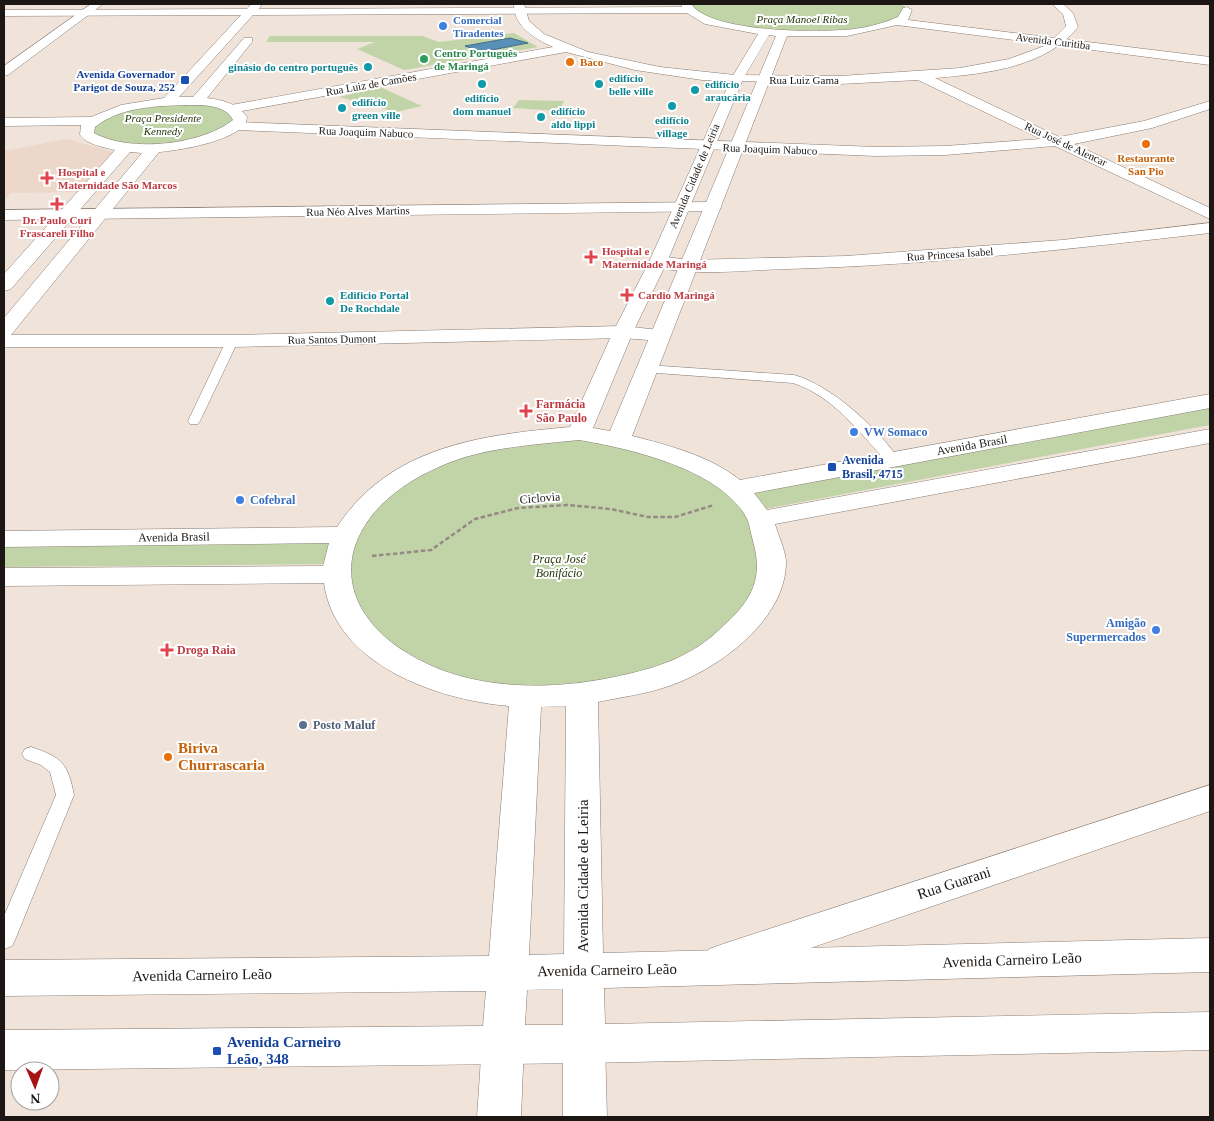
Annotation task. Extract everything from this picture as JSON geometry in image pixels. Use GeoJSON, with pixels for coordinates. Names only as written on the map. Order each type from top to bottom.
{"type":"FeatureCollection","features":[{"type":"Feature","properties":{"kind":"main road"},"geometry":{"type":"LineString","coordinates":[[196,102],[276,7],[461,4]]}},
{"type":"Feature","properties":{"kind":"main road"},"geometry":{"type":"LineString","coordinates":[[4,6],[687,7],[710,22],[765,32],[783,33],[847,32],[879,28],[901,20],[907,10],[902,4]]}},
{"type":"Feature","properties":{"kind":"main road"},"geometry":{"type":"LineString","coordinates":[[1057,4],[1071,17],[1072,27],[1064,40]]}},
{"type":"Feature","properties":{"kind":"main road"},"geometry":{"type":"LineString","coordinates":[[4,13],[93,7]]}},
{"type":"Feature","properties":{"kind":"main road"},"geometry":{"type":"LineString","coordinates":[[4,72],[93,7]]}},
{"type":"Feature","properties":{"kind":"main road"},"geometry":{"type":"LineString","coordinates":[[168,102],[254,7]]}},
{"type":"Feature","properties":{"kind":"main road","name":"Rua Luiz Gama"},"geometry":{"type":"LineString","coordinates":[[519,7],[521,18],[532,30],[570,48],[632,65],[737,79],[866,80],[920,76],[1001,64],[1038,53],[1064,40]]}},
{"type":"Feature","properties":{"kind":"main road","name":"Avenida Curitiba"},"geometry":{"type":"LineString","coordinates":[[901,20],[1064,40],[1210,55]]}},
{"type":"Feature","properties":{"kind":"main road","name":"Avenida Cidade de Leiria"},"geometry":{"type":"LineString","coordinates":[[578,433],[623,332],[658,262],[706,146],[737,79],[765,32]]}},
{"type":"Feature","properties":{"kind":"main road"},"geometry":{"type":"LineString","coordinates":[[618,441],[783,33]]}},
{"type":"Feature","properties":{"kind":"main road","name":"Avenida Curitiba"},"geometry":{"type":"LineString","coordinates":[[1064,40],[1210,61]]}},
{"type":"Feature","properties":{"kind":"main road","name":"Rua Luiz de Camões"},"geometry":{"type":"LineString","coordinates":[[231,109],[570,48]]}},
{"type":"Feature","properties":{"kind":"main road","name":"Rua José de Alencar"},"geometry":{"type":"LineString","coordinates":[[920,76],[1210,214]]}},
{"type":"Feature","properties":{"kind":"main road"},"geometry":{"type":"LineString","coordinates":[[4,132],[90,126],[131,107],[168,102],[196,102],[231,109],[240,117],[236,126],[204,140],[155,147],[126,147],[97,142],[87,135],[90,126]]}},
{"type":"Feature","properties":{"kind":"main road","name":"Rua Joaquim Nabuco"},"geometry":{"type":"LineString","coordinates":[[236,126],[736,148],[924,150],[1001,147],[1060,142],[1130,129],[1210,105]]}},
{"type":"Feature","properties":{"kind":"main road"},"geometry":{"type":"LineString","coordinates":[[4,122],[90,126]]}},
{"type":"Feature","properties":{"kind":"main road"},"geometry":{"type":"LineString","coordinates":[[4,285],[126,147]]}},
{"type":"Feature","properties":{"kind":"main road"},"geometry":{"type":"LineString","coordinates":[[4,331],[155,147]]}},
{"type":"Feature","properties":{"kind":"main road","name":"Rua Néo Alves Martins"},"geometry":{"type":"LineString","coordinates":[[4,215],[713,207]]}},
{"type":"Feature","properties":{"kind":"main road","name":"Rua Princesa Isabel"},"geometry":{"type":"LineString","coordinates":[[658,262],[689,266],[846,262],[1062,245],[1210,228]]}},
{"type":"Feature","properties":{"kind":"main road","name":"Rua Santos Dumont"},"geometry":{"type":"LineString","coordinates":[[4,342],[232,341],[623,332],[661,335]]}},
{"type":"Feature","properties":{"kind":"main road","name":"Avenida Brasil"},"geometry":{"type":"LineString","coordinates":[[726,497],[892,459],[1210,402]]}},
{"type":"Feature","properties":{"kind":"main road"},"geometry":{"type":"LineString","coordinates":[[578,433],[618,441],[660,451],[698,466],[726,497],[760,519],[772,561],[760,605],[722,646],[660,678],[582,695],[526,696],[473,690],[426,675],[387,655],[358,630],[341,602],[334,574],[343,534],[364,506],[393,481],[430,461],[490,444],[578,433]]}},
{"type":"Feature","properties":{"kind":"main road"},"geometry":{"type":"LineString","coordinates":[[760,519],[1210,436]]}},
{"type":"Feature","properties":{"kind":"main road","name":"Avenida Brasil"},"geometry":{"type":"LineString","coordinates":[[4,539],[343,534]]}},
{"type":"Feature","properties":{"kind":"main road"},"geometry":{"type":"LineString","coordinates":[[4,576],[334,574]]}},
{"type":"Feature","properties":{"kind":"main road","name":"Avenida Cidade de Leiria"},"geometry":{"type":"LineString","coordinates":[[582,695],[585,1117]]}},
{"type":"Feature","properties":{"kind":"main road"},"geometry":{"type":"LineString","coordinates":[[499,1117],[526,696]]}},
{"type":"Feature","properties":{"kind":"main road","name":"Rua Guarani"},"geometry":{"type":"LineString","coordinates":[[699,969],[1210,798]]}},
{"type":"Feature","properties":{"kind":"main road","name":"Avenida Carneiro Leão"},"geometry":{"type":"LineString","coordinates":[[4,978],[507,973],[1210,955]]}},
{"type":"Feature","properties":{"kind":"main road"},"geometry":{"type":"LineString","coordinates":[[4,1050],[503,1043],[584,1044],[1210,1031]]}},
{"type":"Feature","properties":{"kind":"lane"},"geometry":{"type":"LineString","coordinates":[[194,421],[232,341]]}},
{"type":"Feature","properties":{"kind":"lane"},"geometry":{"type":"LineString","coordinates":[[647,369],[794,379],[808,382],[826,393],[892,459]]}},
{"type":"Feature","properties":{"kind":"lane"},"geometry":{"type":"LineString","coordinates":[[4,940],[66,795],[60,772],[52,761],[31,754]]}},
{"type":"Feature","properties":{"kind":"path","name":"Ciclovia"},"geometry":{"type":"LineString","coordinates":[[372,556],[389,556],[431,550],[476,520],[518,508],[567,505],[611,509],[648,517],[675,517],[726,497]]}},
{"type":"Feature","properties":{"kind":"shaded area","name":"Hospital e Maternidade São Marcos"},"geometry":{"type":"Polygon","coordinates":[[[67,139],[113,152],[78,192],[11,193],[4,200],[4,151],[67,139]]]}},
{"type":"Feature","properties":{"kind":"green space","name":"Praça Manoel Ribas"},"geometry":{"type":"Polygon","coordinates":[[[686,4],[902,4],[907,9],[905,17],[879,28],[808,34],[724,26],[686,6],[686,4]]]}},
{"type":"Feature","properties":{"kind":"green space","name":"Centro Português de Maringá"},"geometry":{"type":"Polygon","coordinates":[[[514,33],[538,47],[404,70],[357,49],[375,42],[266,42],[270,36],[422,36],[439,42],[514,33]]]}},
{"type":"Feature","properties":{"kind":"green space"},"geometry":{"type":"Polygon","coordinates":[[[380,87],[422,106],[396,112],[339,97],[380,87]]]}},
{"type":"Feature","properties":{"kind":"green space"},"geometry":{"type":"Polygon","coordinates":[[[519,100],[564,101],[559,111],[513,108],[519,100]]]}},
{"type":"Feature","properties":{"kind":"green space","name":"Praça Presidente Kennedy"},"geometry":{"type":"Polygon","coordinates":[[[178,102],[231,109],[236,126],[172,146],[97,142],[88,126],[116,111],[178,102]]]}},
{"type":"Feature","properties":{"kind":"green space","name":"Praça José Bonifácio"},"geometry":{"type":"Polygon","coordinates":[[[1210,407],[1210,425],[754,511],[760,605],[660,678],[526,696],[387,655],[335,564],[4,567],[4,546],[340,541],[430,461],[579,433],[660,451],[738,493],[1210,407]]]}},
{"type":"Feature","properties":{"kind":"water"},"geometry":{"type":"Polygon","coordinates":[[[510,38],[528,43],[481,52],[465,46],[510,38]]]}},
{"type":"Feature","properties":{"kind":"place","name":"Comercial Tiradentes"},"geometry":{"type":"Point","coordinates":[443,26]}},
{"type":"Feature","properties":{"kind":"place","name":"Centro Português de Maringá"},"geometry":{"type":"Point","coordinates":[424,59]}},
{"type":"Feature","properties":{"kind":"place","name":"Baco"},"geometry":{"type":"Point","coordinates":[570,62]}},
{"type":"Feature","properties":{"kind":"place","name":"ginásio do centro português"},"geometry":{"type":"Point","coordinates":[368,67]}},
{"type":"Feature","properties":{"kind":"place","name":"Avenida Governador Parigot de Souza, 252"},"geometry":{"type":"Point","coordinates":[185,80]}},
{"type":"Feature","properties":{"kind":"place","name":"edifício dom manuel"},"geometry":{"type":"Point","coordinates":[482,84]}},
{"type":"Feature","properties":{"kind":"place","name":"edifício belle ville"},"geometry":{"type":"Point","coordinates":[599,84]}},
{"type":"Feature","properties":{"kind":"place","name":"edifício araucária"},"geometry":{"type":"Point","coordinates":[695,90]}},
{"type":"Feature","properties":{"kind":"place","name":"edifício village"},"geometry":{"type":"Point","coordinates":[672,106]}},
{"type":"Feature","properties":{"kind":"place","name":"edifício green ville"},"geometry":{"type":"Point","coordinates":[342,108]}},
{"type":"Feature","properties":{"kind":"place","name":"edifício aldo lippi"},"geometry":{"type":"Point","coordinates":[541,117]}},
{"type":"Feature","properties":{"kind":"place","name":"Restaurante San Pio"},"geometry":{"type":"Point","coordinates":[1146,144]}},
{"type":"Feature","properties":{"kind":"place","name":"Hospital e Maternidade São Marcos"},"geometry":{"type":"Point","coordinates":[47,178]}},
{"type":"Feature","properties":{"kind":"place","name":"Dr. Paulo Curi Frascareli Filho"},"geometry":{"type":"Point","coordinates":[57,204]}},
{"type":"Feature","properties":{"kind":"place","name":"Hospital e Maternidade Maringá"},"geometry":{"type":"Point","coordinates":[591,257]}},
{"type":"Feature","properties":{"kind":"place","name":"Cardio Maringá"},"geometry":{"type":"Point","coordinates":[627,295]}},
{"type":"Feature","properties":{"kind":"place","name":"Edificio Portal De Rochdale"},"geometry":{"type":"Point","coordinates":[330,301]}},
{"type":"Feature","properties":{"kind":"place","name":"Farmácia São Paulo"},"geometry":{"type":"Point","coordinates":[526,411]}},
{"type":"Feature","properties":{"kind":"place","name":"VW Somaco"},"geometry":{"type":"Point","coordinates":[854,432]}},
{"type":"Feature","properties":{"kind":"place","name":"Avenida Brasil, 4715"},"geometry":{"type":"Point","coordinates":[832,467]}},
{"type":"Feature","properties":{"kind":"place","name":"Cofebral"},"geometry":{"type":"Point","coordinates":[240,500]}},
{"type":"Feature","properties":{"kind":"place","name":"Amigão Supermercados"},"geometry":{"type":"Point","coordinates":[1156,630]}},
{"type":"Feature","properties":{"kind":"place","name":"Droga Raia"},"geometry":{"type":"Point","coordinates":[167,650]}},
{"type":"Feature","properties":{"kind":"place","name":"Posto Maluf"},"geometry":{"type":"Point","coordinates":[303,725]}},
{"type":"Feature","properties":{"kind":"place","name":"Biriva Churrascaria"},"geometry":{"type":"Point","coordinates":[168,757]}},
{"type":"Feature","properties":{"kind":"place","name":"Avenida Carneiro Leão, 348"},"geometry":{"type":"Point","coordinates":[217,1051]}}]}
